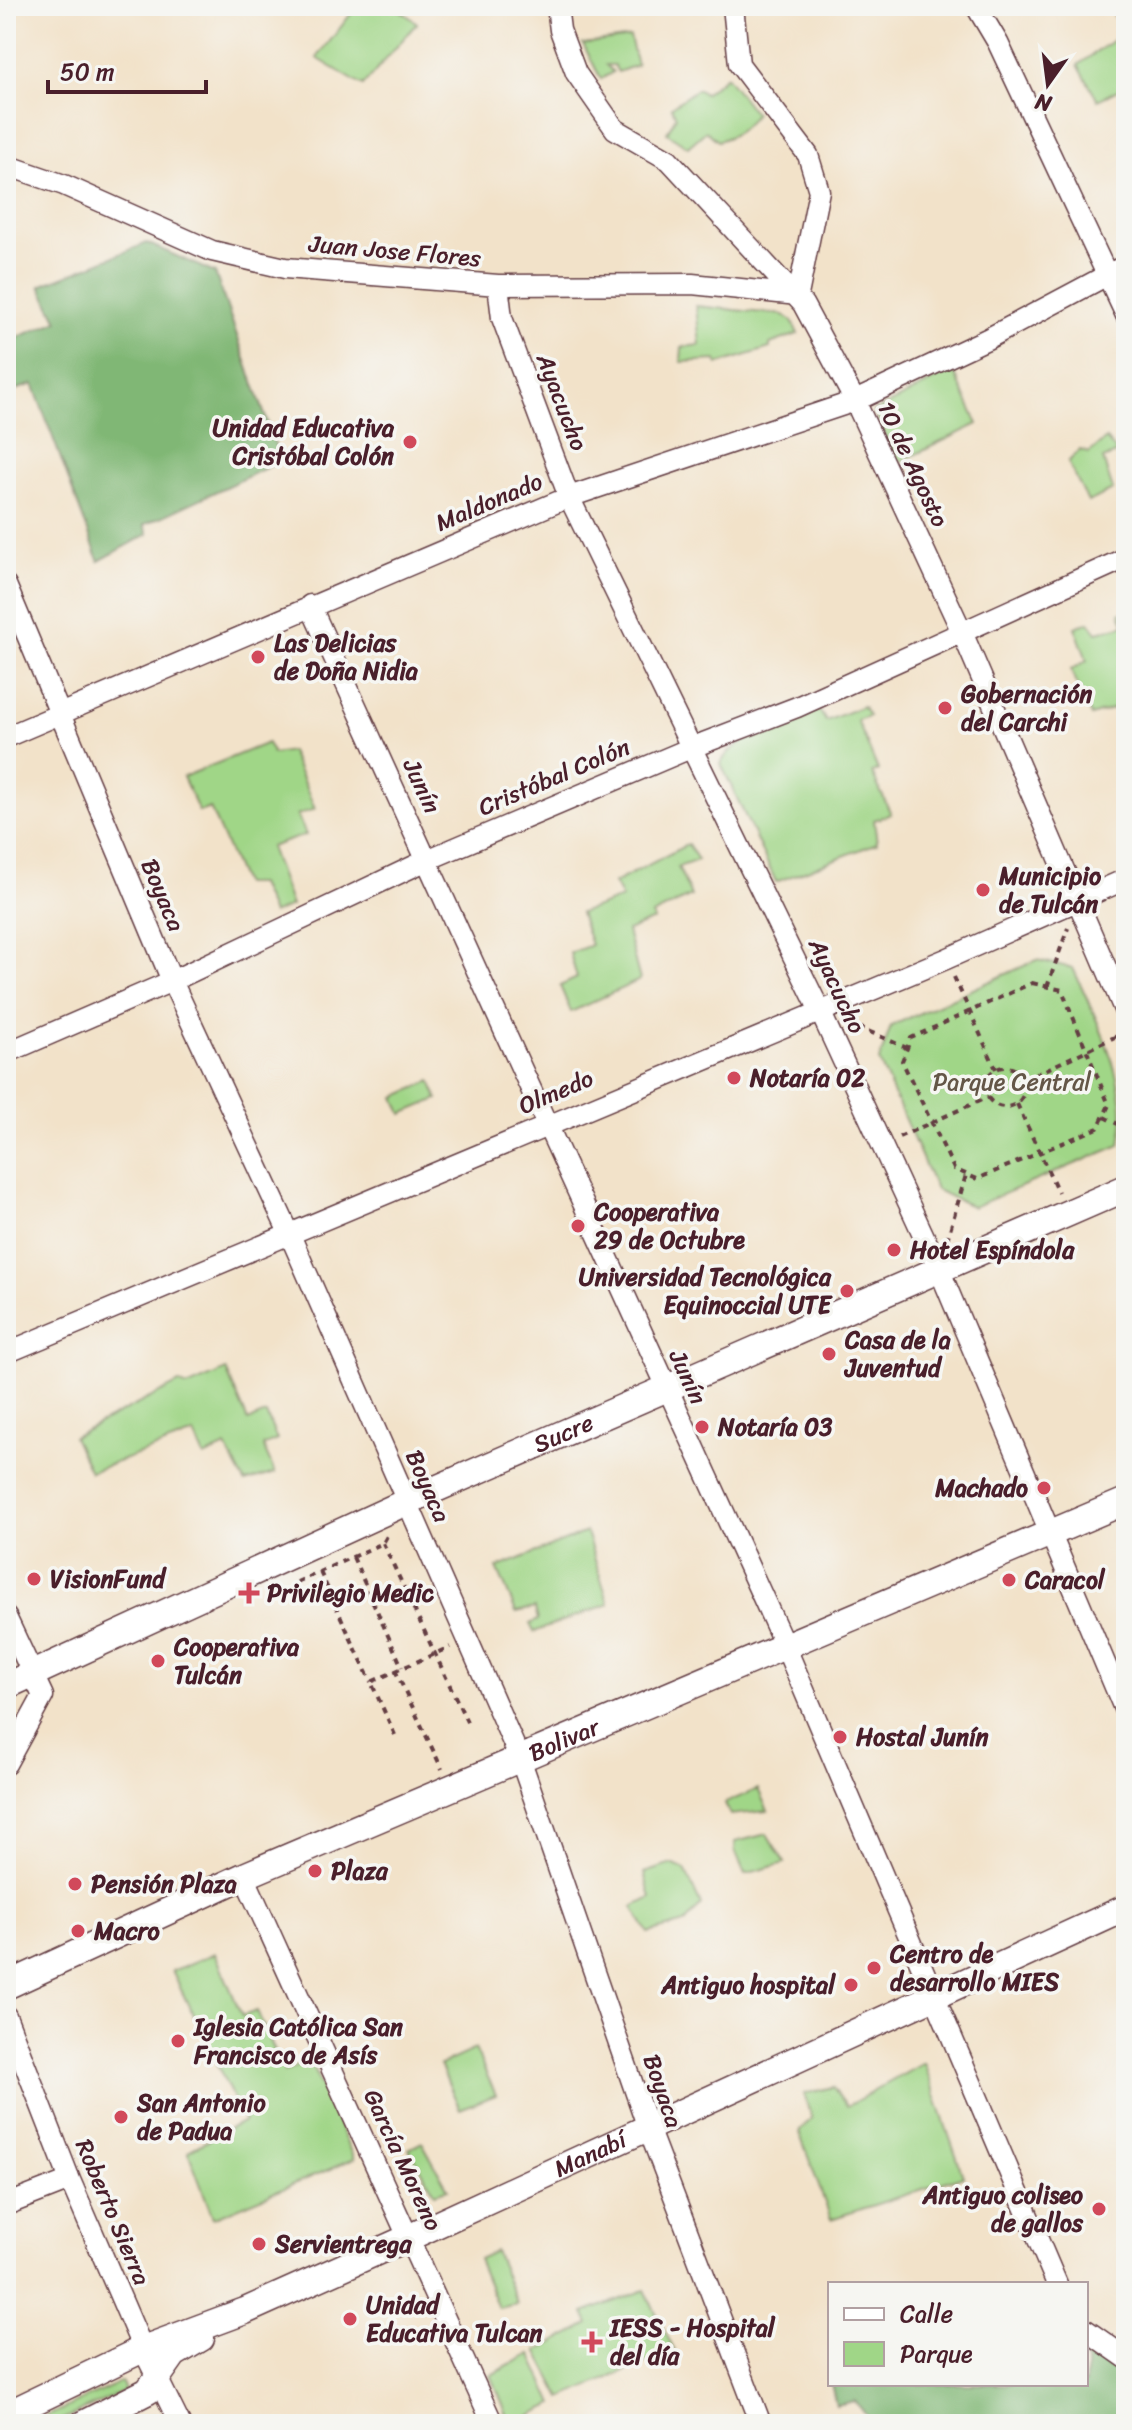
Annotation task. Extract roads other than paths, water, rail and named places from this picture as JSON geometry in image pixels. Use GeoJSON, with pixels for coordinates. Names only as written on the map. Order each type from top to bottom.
{"type":"FeatureCollection","features":[{"type":"Feature","properties":{"kind":"main road","name":"Sucre"},"geometry":{"type":"LineString","coordinates":[[6,1686],[406,1502],[1126,1188]]}},
{"type":"Feature","properties":{"kind":"main road","name":"Bolivar"},"geometry":{"type":"LineString","coordinates":[[6,1986],[244,1876],[521,1761],[1126,1501]]}},
{"type":"Feature","properties":{"kind":"main road","name":"Manabí"},"geometry":{"type":"LineString","coordinates":[[6,2415],[143,2349],[245,2311],[410,2237],[1126,1908]]}},
{"type":"Feature","properties":{"kind":"main road","name":"Manabí"},"geometry":{"type":"LineString","coordinates":[[83,2424],[148,2391],[174,2354],[245,2311]]}},
{"type":"Feature","properties":{"kind":"street","name":"10 de Agosto"},"geometry":{"type":"LineString","coordinates":[[557,6],[560,30],[576,73],[615,129],[669,160],[798,295],[855,401],[962,632],[1126,1014]]}},
{"type":"Feature","properties":{"kind":"street"},"geometry":{"type":"LineString","coordinates":[[733,6],[739,64],[808,155],[819,191],[798,295]]}},
{"type":"Feature","properties":{"kind":"street"},"geometry":{"type":"LineString","coordinates":[[976,6],[1117,270],[1126,315]]}},
{"type":"Feature","properties":{"kind":"street","name":"Juan Jose Flores"},"geometry":{"type":"LineString","coordinates":[[6,165],[64,185],[212,251],[285,268],[498,285],[692,284],[798,295]]}},
{"type":"Feature","properties":{"kind":"street","name":"Maldonado"},"geometry":{"type":"LineString","coordinates":[[6,737],[569,497],[855,401],[987,339],[1117,270]]}},
{"type":"Feature","properties":{"kind":"street","name":"Ayacucho"},"geometry":{"type":"LineString","coordinates":[[498,285],[502,318],[569,497],[820,1011],[939,1269],[1126,1713]]}},
{"type":"Feature","properties":{"kind":"street","name":"Cristóbal Colón"},"geometry":{"type":"LineString","coordinates":[[6,1053],[172,981],[427,860],[693,747],[797,707],[1126,558]]}},
{"type":"Feature","properties":{"kind":"street","name":"Boyaca"},"geometry":{"type":"LineString","coordinates":[[6,585],[172,981],[290,1235],[521,1761],[648,2128],[761,2424]]}},
{"type":"Feature","properties":{"kind":"street","name":"Junín"},"geometry":{"type":"LineString","coordinates":[[310,605],[666,1391],[786,1648],[1056,2282]]}},
{"type":"Feature","properties":{"kind":"street","name":"Olmedo"},"geometry":{"type":"LineString","coordinates":[[6,1353],[546,1124],[946,959],[1126,879]]}},
{"type":"Feature","properties":{"kind":"street"},"geometry":{"type":"LineString","coordinates":[[6,1617],[43,1696],[6,1764]]}},
{"type":"Feature","properties":{"kind":"street","name":"García Moreno"},"geometry":{"type":"LineString","coordinates":[[244,1876],[493,2424]]}},
{"type":"Feature","properties":{"kind":"street","name":"Roberto Sierra"},"geometry":{"type":"LineString","coordinates":[[6,2016],[70,2180],[143,2349],[180,2424]]}},
{"type":"Feature","properties":{"kind":"street"},"geometry":{"type":"LineString","coordinates":[[6,2205],[70,2180]]}},
{"type":"Feature","properties":{"kind":"street"},"geometry":{"type":"LineString","coordinates":[[1088,2331],[1126,2358]]}},
{"type":"Feature","properties":{"kind":"place","name":"Unidad Educativa Cristóbal Colón"},"geometry":{"type":"Point","coordinates":[410,442]}},
{"type":"Feature","properties":{"kind":"place","name":"Las Delicias de Doña Nidia"},"geometry":{"type":"Point","coordinates":[258,657]}},
{"type":"Feature","properties":{"kind":"place","name":"Gobernación del Carchi"},"geometry":{"type":"Point","coordinates":[945,708]}},
{"type":"Feature","properties":{"kind":"place","name":"Municipio de Tulcán"},"geometry":{"type":"Point","coordinates":[983,890]}},
{"type":"Feature","properties":{"kind":"place","name":"Notaría 02"},"geometry":{"type":"Point","coordinates":[734,1078]}},
{"type":"Feature","properties":{"kind":"place","name":"Cooperativa 29 de Octubre"},"geometry":{"type":"Point","coordinates":[578,1226]}},
{"type":"Feature","properties":{"kind":"place","name":"Hotel Espíndola"},"geometry":{"type":"Point","coordinates":[894,1250]}},
{"type":"Feature","properties":{"kind":"place","name":"Universidad Tecnológica Equinoccial UTE"},"geometry":{"type":"Point","coordinates":[847,1291]}},
{"type":"Feature","properties":{"kind":"place","name":"Casa de la Juventud"},"geometry":{"type":"Point","coordinates":[829,1354]}},
{"type":"Feature","properties":{"kind":"place","name":"Notaría 03"},"geometry":{"type":"Point","coordinates":[702,1427]}},
{"type":"Feature","properties":{"kind":"place","name":"Machado"},"geometry":{"type":"Point","coordinates":[1044,1488]}},
{"type":"Feature","properties":{"kind":"place","name":"VisionFund"},"geometry":{"type":"Point","coordinates":[34,1579]}},
{"type":"Feature","properties":{"kind":"place","name":"Caracol"},"geometry":{"type":"Point","coordinates":[1009,1580]}},
{"type":"Feature","properties":{"kind":"place","name":"Privilegio Medic"},"geometry":{"type":"Point","coordinates":[249,1593]}},
{"type":"Feature","properties":{"kind":"place","name":"Cooperativa Tulcán"},"geometry":{"type":"Point","coordinates":[158,1661]}},
{"type":"Feature","properties":{"kind":"place","name":"Hostal Junín"},"geometry":{"type":"Point","coordinates":[840,1737]}},
{"type":"Feature","properties":{"kind":"place","name":"Plaza"},"geometry":{"type":"Point","coordinates":[315,1871]}},
{"type":"Feature","properties":{"kind":"place","name":"Pensión Plaza"},"geometry":{"type":"Point","coordinates":[75,1884]}},
{"type":"Feature","properties":{"kind":"place","name":"Macro"},"geometry":{"type":"Point","coordinates":[78,1931]}},
{"type":"Feature","properties":{"kind":"place","name":"Centro de desarrollo MIES"},"geometry":{"type":"Point","coordinates":[874,1968]}},
{"type":"Feature","properties":{"kind":"place","name":"Antiguo hospital"},"geometry":{"type":"Point","coordinates":[851,1985]}},
{"type":"Feature","properties":{"kind":"place","name":"Iglesia Católica San Francisco de Asís"},"geometry":{"type":"Point","coordinates":[178,2041]}},
{"type":"Feature","properties":{"kind":"place","name":"San Antonio de Padua"},"geometry":{"type":"Point","coordinates":[121,2117]}},
{"type":"Feature","properties":{"kind":"place","name":"Antiguo coliseo de gallos"},"geometry":{"type":"Point","coordinates":[1099,2209]}},
{"type":"Feature","properties":{"kind":"place","name":"Servientrega"},"geometry":{"type":"Point","coordinates":[259,2244]}},
{"type":"Feature","properties":{"kind":"place","name":"Unidad Educativa Tulcan"},"geometry":{"type":"Point","coordinates":[350,2319]}},
{"type":"Feature","properties":{"kind":"place","name":"IESS - Hospital del día"},"geometry":{"type":"Point","coordinates":[592,2342]}},
{"type":"Feature","properties":{"kind":"park label","name":"Parque Central"},"geometry":{"type":"Point","coordinates":[1012,1082]}}]}
